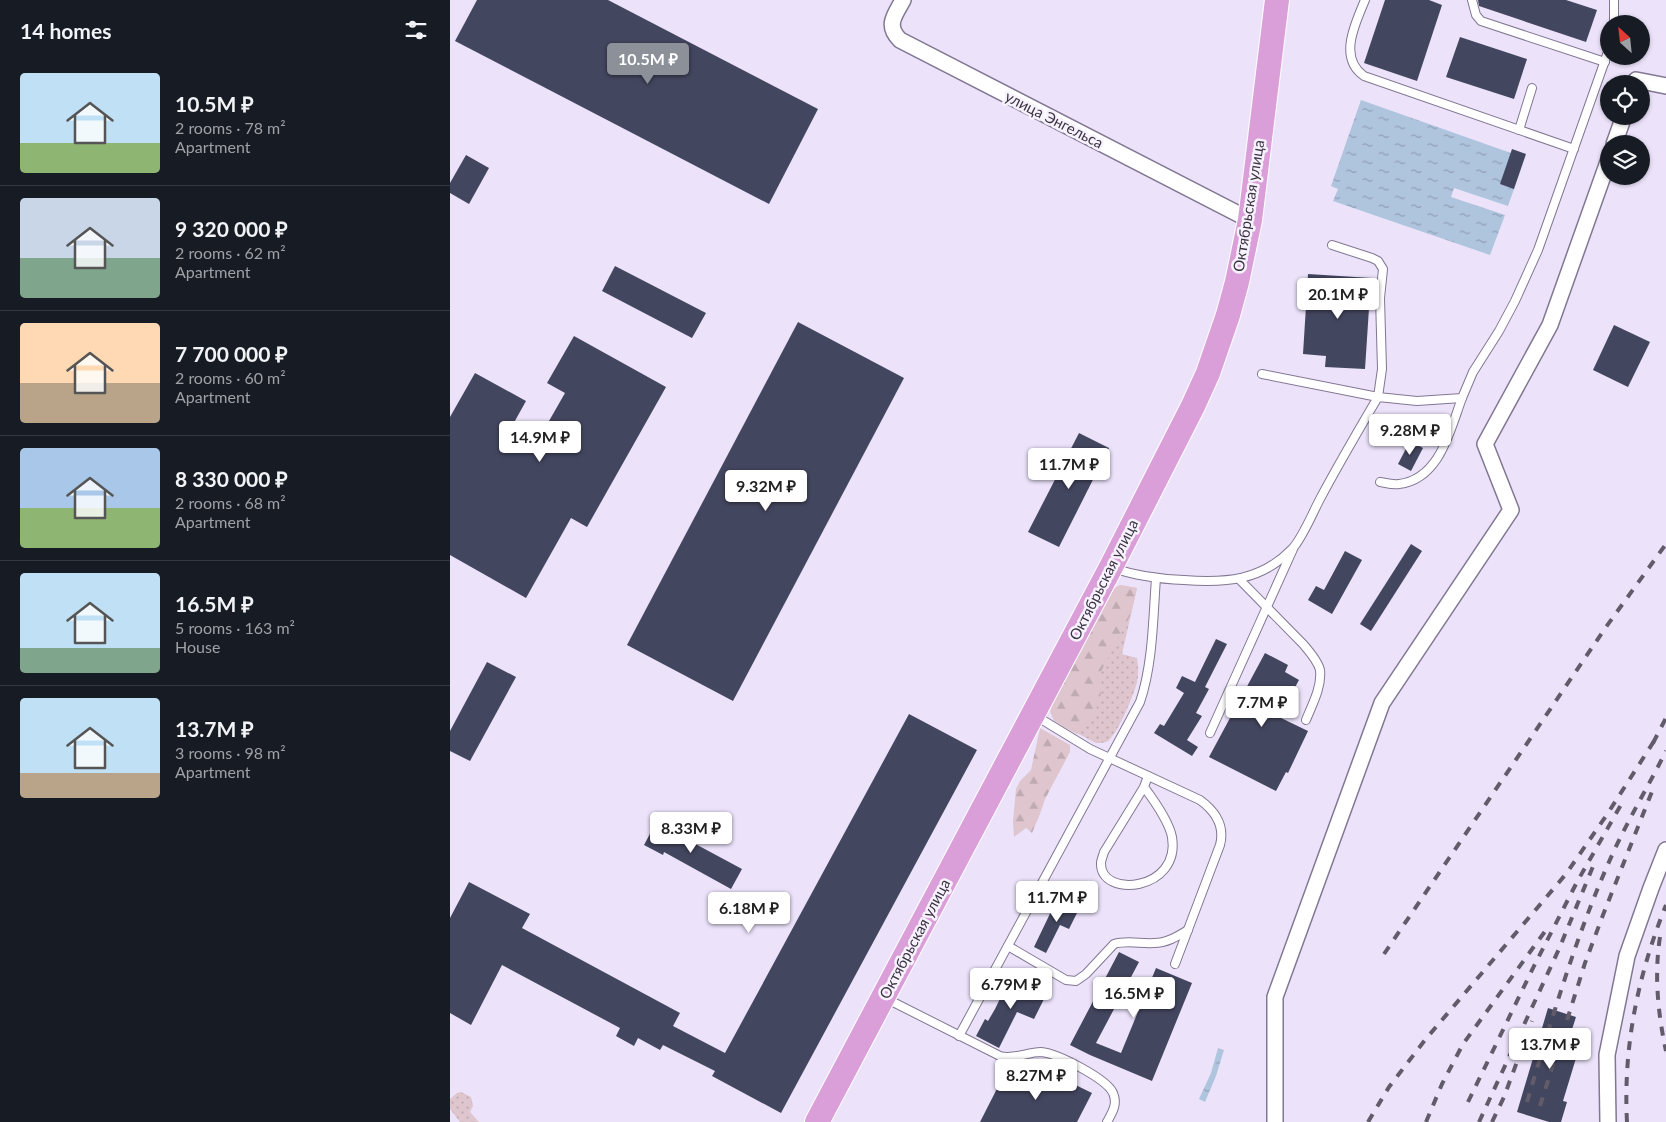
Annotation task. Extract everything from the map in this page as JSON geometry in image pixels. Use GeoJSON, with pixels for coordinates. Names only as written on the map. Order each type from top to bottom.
{"type":"FeatureCollection","features":[{"type":"Feature","properties":{"kind":"main road","name":"Октябрьская улица"},"geometry":{"type":"LineString","coordinates":[[817,1122],[1034,715],[1193,406],[1208,373],[1230,307],[1250,220],[1277,0]]}},
{"type":"Feature","properties":{"kind":"street","name":"улица Энгельса"},"geometry":{"type":"LineString","coordinates":[[903,0],[891,25],[892,30],[900,40],[1250,220]]}},
{"type":"Feature","properties":{"kind":"street"},"geometry":{"type":"LineString","coordinates":[[1650,83],[1666,86]]}},
{"type":"Feature","properties":{"kind":"street"},"geometry":{"type":"LineString","coordinates":[[1274,1122],[1275,997],[1382,703],[1511,510],[1485,444],[1550,325],[1600,183]]}},
{"type":"Feature","properties":{"kind":"street"},"geometry":{"type":"LineString","coordinates":[[1608,1122],[1607,1056],[1627,956],[1666,850]]}},
{"type":"Feature","properties":{"kind":"lane"},"geometry":{"type":"LineString","coordinates":[[1365,0],[1350,41],[1351,60],[1359,73],[1574,149]]}},
{"type":"Feature","properties":{"kind":"lane"},"geometry":{"type":"LineString","coordinates":[[1472,0],[1476,15],[1482,21],[1600,60]]}},
{"type":"Feature","properties":{"kind":"lane"},"geometry":{"type":"LineString","coordinates":[[1614,0],[1614,15]]}},
{"type":"Feature","properties":{"kind":"lane"},"geometry":{"type":"LineString","coordinates":[[1380,482],[1397,485],[1411,482],[1421,477],[1444,448],[1473,372],[1499,331],[1515,301],[1538,250],[1604,65]]}},
{"type":"Feature","properties":{"kind":"lane"},"geometry":{"type":"LineString","coordinates":[[1519,130],[1532,88]]}},
{"type":"Feature","properties":{"kind":"lane"},"geometry":{"type":"LineString","coordinates":[[1210,733],[1294,548],[1378,397],[1382,369],[1380,298],[1383,269],[1378,261],[1372,258],[1332,245]]}},
{"type":"Feature","properties":{"kind":"lane"},"geometry":{"type":"LineString","coordinates":[[1262,374],[1378,397],[1417,401],[1462,398]]}},
{"type":"Feature","properties":{"kind":"lane"},"geometry":{"type":"LineString","coordinates":[[1111,567],[1130,574],[1156,578],[1215,582],[1239,579],[1260,572],[1294,548]]}},
{"type":"Feature","properties":{"kind":"lane"},"geometry":{"type":"LineString","coordinates":[[959,1036],[1140,702],[1148,668],[1156,578]]}},
{"type":"Feature","properties":{"kind":"lane"},"geometry":{"type":"LineString","coordinates":[[1239,579],[1313,655],[1320,670],[1319,684],[1306,720]]}},
{"type":"Feature","properties":{"kind":"lane"},"geometry":{"type":"LineString","coordinates":[[1034,715],[1109,758],[1200,800],[1212,811],[1221,827],[1222,839],[1175,964]]}},
{"type":"Feature","properties":{"kind":"lane"},"geometry":{"type":"LineString","coordinates":[[1144,787],[1158,808],[1172,836],[1172,854],[1166,868],[1152,880],[1132,886],[1112,882],[1103,873],[1100,863],[1104,852],[1144,787],[1148,776]]}},
{"type":"Feature","properties":{"kind":"lane"},"geometry":{"type":"LineString","coordinates":[[1008,946],[1066,980],[1076,981],[1086,974],[1114,944],[1120,942],[1163,942],[1188,930]]}},
{"type":"Feature","properties":{"kind":"lane"},"geometry":{"type":"LineString","coordinates":[[883,997],[1004,1057],[1034,1053],[1051,1054],[1102,1081],[1109,1086],[1114,1094],[1115,1101],[1114,1110],[1107,1122]]}},
{"type":"Feature","properties":{"kind":"green space"},"geometry":{"type":"Polygon","coordinates":[[[1120,585],[1137,588],[1122,654],[1137,658],[1138,679],[1121,722],[1112,737],[1104,743],[1096,743],[1054,721],[1050,711],[1112,590],[1120,585]]]}},
{"type":"Feature","properties":{"kind":"green space"},"geometry":{"type":"Polygon","coordinates":[[[1120,585],[1137,588],[1131,614],[1099,675],[1101,691],[1093,715],[1077,734],[1055,720],[1051,711],[1052,705],[1112,590],[1120,585]]]}},
{"type":"Feature","properties":{"kind":"green space"},"geometry":{"type":"Polygon","coordinates":[[[1040,728],[1070,745],[1070,752],[1045,799],[1032,833],[1026,828],[1014,837],[1013,821],[1016,789],[1020,781],[1031,770],[1040,728]]]}},
{"type":"Feature","properties":{"kind":"green space"},"geometry":{"type":"Polygon","coordinates":[[[461,1092],[471,1097],[473,1106],[470,1112],[479,1122],[460,1122],[450,1109],[450,1099],[461,1092]]]}},
{"type":"Feature","properties":{"kind":"water"},"geometry":{"type":"Polygon","coordinates":[[[1361,100],[1511,153],[1514,189],[1508,206],[1454,188],[1451,197],[1505,215],[1490,255],[1333,201],[1338,189],[1331,186],[1361,100]]]}},
{"type":"Feature","properties":{"kind":"water"},"geometry":{"type":"Polygon","coordinates":[[[1218,1048],[1224,1050],[1205,1102],[1199,1099],[1211,1073],[1218,1048]]]}},
{"type":"Feature","properties":{"kind":"building"},"geometry":{"type":"Polygon","coordinates":[[[477,0],[608,0],[818,109],[769,204],[455,41],[477,0]]]}},
{"type":"Feature","properties":{"kind":"building"},"geometry":{"type":"Polygon","coordinates":[[[1385,0],[1429,0],[1442,5],[1417,81],[1364,63],[1385,0]]]}},
{"type":"Feature","properties":{"kind":"building"},"geometry":{"type":"Polygon","coordinates":[[[1478,0],[1566,0],[1597,10],[1586,42],[1479,6],[1478,0]]]}},
{"type":"Feature","properties":{"kind":"building"},"geometry":{"type":"Polygon","coordinates":[[[1460,37],[1527,59],[1514,99],[1446,77],[1460,37]]]}},
{"type":"Feature","properties":{"kind":"building"},"geometry":{"type":"Polygon","coordinates":[[[1512,149],[1526,154],[1514,189],[1500,184],[1512,149]]]}},
{"type":"Feature","properties":{"kind":"building"},"geometry":{"type":"Polygon","coordinates":[[[466,155],[489,168],[469,204],[450,193],[450,183],[466,155]]]}},
{"type":"Feature","properties":{"kind":"building"},"geometry":{"type":"Polygon","coordinates":[[[615,266],[706,313],[692,338],[602,291],[615,266]]]}},
{"type":"Feature","properties":{"kind":"building"},"geometry":{"type":"Polygon","coordinates":[[[1308,274],[1371,278],[1365,369],[1325,367],[1326,356],[1303,354],[1308,274]]]}},
{"type":"Feature","properties":{"kind":"building"},"geometry":{"type":"Polygon","coordinates":[[[798,322],[904,378],[733,701],[627,645],[798,322]]]}},
{"type":"Feature","properties":{"kind":"building"},"geometry":{"type":"Polygon","coordinates":[[[1614,325],[1650,342],[1628,387],[1593,370],[1614,325]]]}},
{"type":"Feature","properties":{"kind":"building"},"geometry":{"type":"Polygon","coordinates":[[[574,336],[666,387],[587,527],[571,518],[526,598],[450,555],[450,417],[475,373],[526,401],[511,428],[537,442],[565,393],[547,383],[574,336]]]}},
{"type":"Feature","properties":{"kind":"building"},"geometry":{"type":"Polygon","coordinates":[[[1079,433],[1109,448],[1059,547],[1028,532],[1079,433]]]}},
{"type":"Feature","properties":{"kind":"building"},"geometry":{"type":"Polygon","coordinates":[[[1410,441],[1423,448],[1411,471],[1398,464],[1410,441]]]}},
{"type":"Feature","properties":{"kind":"building"},"geometry":{"type":"Polygon","coordinates":[[[1411,544],[1422,551],[1371,631],[1360,624],[1411,544]]]}},
{"type":"Feature","properties":{"kind":"building"},"geometry":{"type":"Polygon","coordinates":[[[1345,551],[1362,560],[1332,614],[1308,600],[1316,586],[1324,590],[1345,551]]]}},
{"type":"Feature","properties":{"kind":"building"},"geometry":{"type":"Polygon","coordinates":[[[1216,639],[1227,644],[1205,687],[1209,689],[1196,713],[1202,716],[1187,740],[1198,747],[1192,756],[1154,733],[1160,724],[1164,726],[1184,693],[1176,688],[1182,676],[1195,682],[1216,639]]]}},
{"type":"Feature","properties":{"kind":"building"},"geometry":{"type":"Polygon","coordinates":[[[1265,653],[1288,665],[1285,672],[1299,680],[1279,717],[1308,731],[1288,773],[1286,772],[1276,791],[1209,757],[1265,653]]]}},
{"type":"Feature","properties":{"kind":"building"},"geometry":{"type":"Polygon","coordinates":[[[487,662],[516,677],[470,761],[450,751],[450,731],[487,662]]]}},
{"type":"Feature","properties":{"kind":"building"},"geometry":{"type":"Polygon","coordinates":[[[909,714],[977,750],[781,1113],[712,1076],[715,1071],[663,1045],[660,1050],[638,1038],[634,1046],[616,1036],[620,1028],[502,965],[471,1025],[450,1013],[450,918],[469,882],[530,914],[522,928],[680,1013],[673,1026],[725,1053],[909,714]]]}},
{"type":"Feature","properties":{"kind":"building"},"geometry":{"type":"Polygon","coordinates":[[[659,817],[678,828],[675,833],[742,869],[731,889],[664,852],[663,855],[644,845],[659,817]]]}},
{"type":"Feature","properties":{"kind":"building"},"geometry":{"type":"Polygon","coordinates":[[[1058,897],[1080,907],[1069,929],[1060,925],[1046,953],[1034,947],[1058,897]]]}},
{"type":"Feature","properties":{"kind":"building"},"geometry":{"type":"Polygon","coordinates":[[[1119,952],[1139,962],[1096,1043],[1121,1053],[1156,968],[1192,983],[1152,1081],[1070,1045],[1119,952]]]}},
{"type":"Feature","properties":{"kind":"building"},"geometry":{"type":"Polygon","coordinates":[[[1011,976],[1047,993],[1034,1019],[1017,1012],[999,1048],[976,1036],[985,1019],[988,1021],[995,1009],[1011,976]]]}},
{"type":"Feature","properties":{"kind":"building"},"geometry":{"type":"Polygon","coordinates":[[[1548,1008],[1576,1017],[1568,1042],[1580,1045],[1563,1101],[1567,1102],[1561,1122],[1549,1122],[1517,1112],[1548,1008]]]}},
{"type":"Feature","properties":{"kind":"building"},"geometry":{"type":"Polygon","coordinates":[[[1007,1069],[1041,1086],[1049,1072],[1092,1093],[1077,1122],[980,1122],[1007,1069]]]}},
{"type":"Feature","properties":{"kind":"railway"},"geometry":{"type":"LineString","coordinates":[[1384,954],[1606,627],[1666,544]]}},
{"type":"Feature","properties":{"kind":"railway"},"geometry":{"type":"LineString","coordinates":[[1653,743],[1666,718]]}},
{"type":"Feature","properties":{"kind":"railway"},"geometry":{"type":"LineString","coordinates":[[1368,1122],[1389,1087],[1425,1040],[1566,874],[1656,738]]}},
{"type":"Feature","properties":{"kind":"railway"},"geometry":{"type":"LineString","coordinates":[[1527,1102],[1566,976],[1588,913],[1619,840],[1666,751]]}},
{"type":"Feature","properties":{"kind":"railway"},"geometry":{"type":"LineString","coordinates":[[1540,1106],[1585,963],[1653,789]]}},
{"type":"Feature","properties":{"kind":"railway"},"geometry":{"type":"LineString","coordinates":[[1468,1102],[1577,882],[1622,803]]}},
{"type":"Feature","properties":{"kind":"railway"},"geometry":{"type":"LineString","coordinates":[[1479,1122],[1559,949],[1594,864]]}},
{"type":"Feature","properties":{"kind":"railway"},"geometry":{"type":"LineString","coordinates":[[1627,1122],[1627,1066],[1634,1011],[1640,984],[1666,905]]}},
{"type":"Feature","properties":{"kind":"railway"},"geometry":{"type":"LineString","coordinates":[[1426,1122],[1442,1084],[1463,1044],[1546,930]]}},
{"type":"Feature","properties":{"kind":"railway"},"geometry":{"type":"LineString","coordinates":[[1660,937],[1657,966],[1658,994],[1666,1051]]}},
{"type":"Feature","properties":{"kind":"railway"},"geometry":{"type":"LineString","coordinates":[[1492,1122],[1504,1097],[1532,1021]]}}]}
